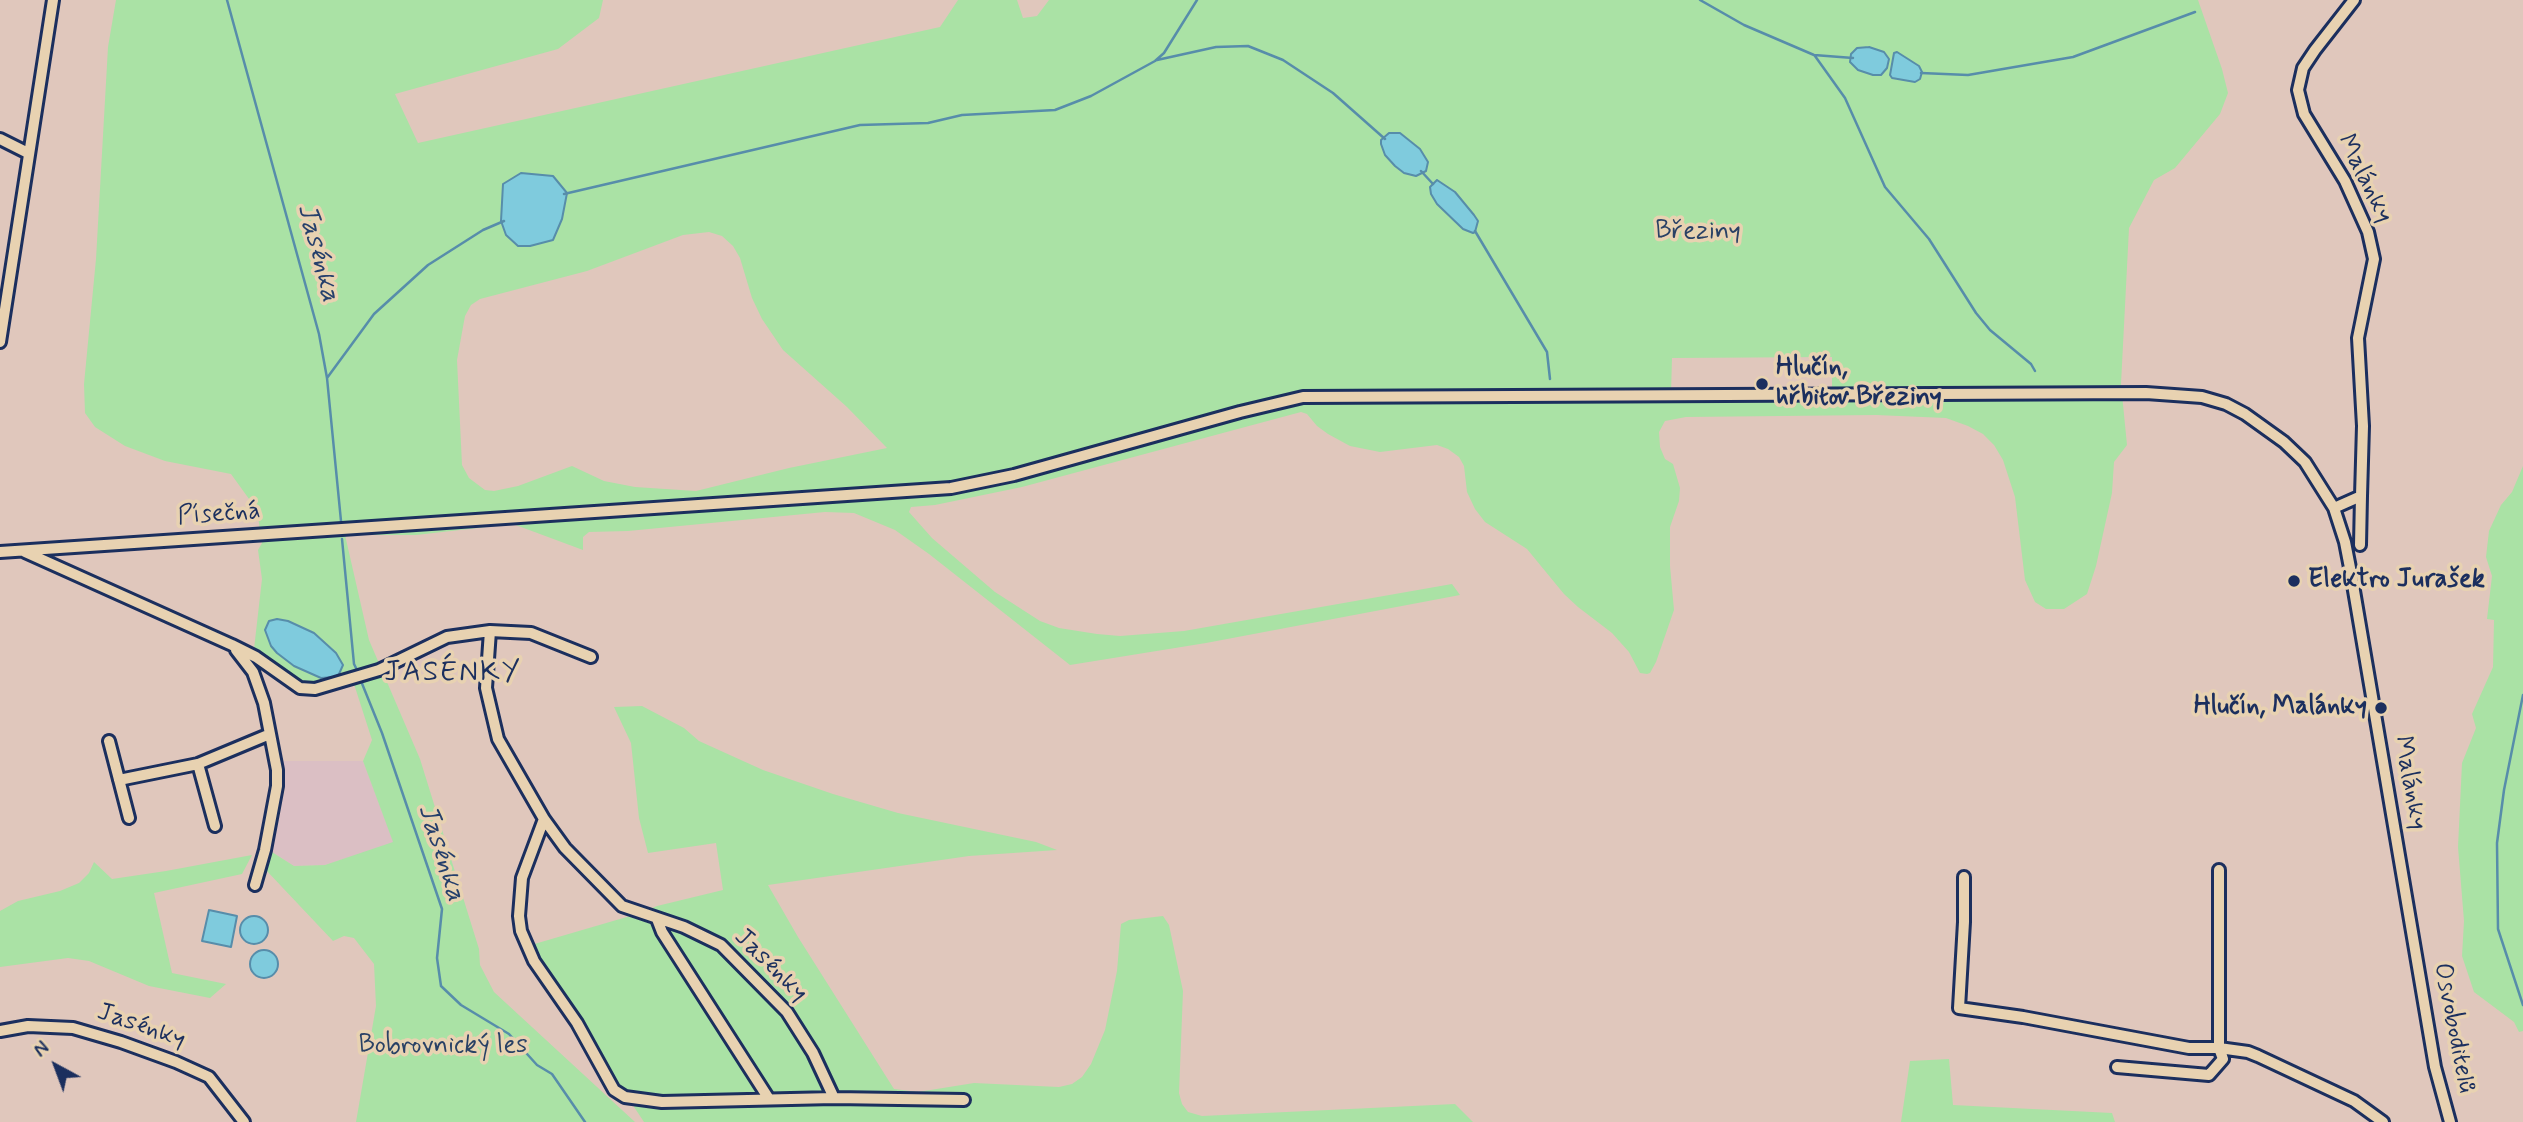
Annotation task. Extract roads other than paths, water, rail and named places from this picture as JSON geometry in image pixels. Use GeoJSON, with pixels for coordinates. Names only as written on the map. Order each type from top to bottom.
{"type":"FeatureCollection","features":[{"type":"Feature","properties":{"kind":"street"},"geometry":{"type":"LineString","coordinates":[[0,342],[53,0]]}},
{"type":"Feature","properties":{"kind":"street","name":"Malánky"},"geometry":{"type":"LineString","coordinates":[[2354,0],[2303,68],[2298,90],[2304,114],[2346,181],[2368,232],[2373,251],[2371,277],[2357,338],[2363,426],[2360,545]]}},
{"type":"Feature","properties":{"kind":"street"},"geometry":{"type":"LineString","coordinates":[[0,139],[28,153]]}},
{"type":"Feature","properties":{"kind":"street","name":"Malánky"},"geometry":{"type":"LineString","coordinates":[[2146,393],[2202,397],[2226,404],[2254,419],[2305,462],[2334,508],[2351,573],[2414,943]]}},
{"type":"Feature","properties":{"kind":"street","name":"Písečná"},"geometry":{"type":"LineString","coordinates":[[0,552],[951,488],[1014,475],[1303,397],[2146,393]]}},
{"type":"Feature","properties":{"kind":"street"},"geometry":{"type":"LineString","coordinates":[[2334,508],[2361,496]]}},
{"type":"Feature","properties":{"kind":"street"},"geometry":{"type":"LineString","coordinates":[[23,551],[232,645],[256,657],[290,684],[300,688],[314,689],[379,670],[447,637],[490,631],[531,633],[592,657]]}},
{"type":"Feature","properties":{"kind":"street","name":"Jasénky"},"geometry":{"type":"LineString","coordinates":[[490,631],[486,688],[494,729],[503,750],[544,819],[565,848],[622,906],[684,927],[721,945],[787,1012],[813,1053],[834,1098]]}},
{"type":"Feature","properties":{"kind":"street"},"geometry":{"type":"LineString","coordinates":[[232,645],[253,672],[264,703],[277,786],[255,886]]}},
{"type":"Feature","properties":{"kind":"street"},"geometry":{"type":"LineString","coordinates":[[119,780],[198,764],[270,734]]}},
{"type":"Feature","properties":{"kind":"street"},"geometry":{"type":"LineString","coordinates":[[109,741],[129,818]]}},
{"type":"Feature","properties":{"kind":"street"},"geometry":{"type":"LineString","coordinates":[[198,764],[215,826]]}},
{"type":"Feature","properties":{"kind":"street"},"geometry":{"type":"LineString","coordinates":[[544,819],[522,878],[519,916],[521,931],[534,961],[577,1023],[614,1090],[632,1099],[662,1102],[834,1098],[964,1100]]}},
{"type":"Feature","properties":{"kind":"street"},"geometry":{"type":"LineString","coordinates":[[2117,1067],[2209,1075],[2223,1059],[2219,1048],[2219,870]]}},
{"type":"Feature","properties":{"kind":"street"},"geometry":{"type":"LineString","coordinates":[[1964,877],[1964,935],[1959,1008],[2049,1021],[2189,1048],[2248,1052],[2354,1101],[2383,1122]]}},
{"type":"Feature","properties":{"kind":"street"},"geometry":{"type":"LineString","coordinates":[[657,919],[662,932],[769,1100]]}},
{"type":"Feature","properties":{"kind":"street","name":"Osvoboditelů"},"geometry":{"type":"LineString","coordinates":[[2414,943],[2435,1068],[2450,1122]]}},
{"type":"Feature","properties":{"kind":"street","name":"Jasénky"},"geometry":{"type":"LineString","coordinates":[[0,1031],[28,1026],[73,1028],[164,1057],[209,1077],[244,1122]]}},
{"type":"Feature","properties":{"kind":"water"},"geometry":{"type":"Polygon","coordinates":[[[1869,47],[1884,52],[1889,59],[1887,68],[1881,75],[1858,70],[1850,62],[1851,54],[1857,48],[1869,47]]]}},
{"type":"Feature","properties":{"kind":"water"},"geometry":{"type":"Polygon","coordinates":[[[1897,52],[1919,66],[1922,72],[1920,79],[1915,82],[1892,78],[1890,75],[1894,53],[1897,52]]]}},
{"type":"Feature","properties":{"kind":"water"},"geometry":{"type":"Polygon","coordinates":[[[1389,133],[1400,133],[1420,149],[1428,162],[1426,171],[1416,176],[1404,173],[1395,166],[1385,155],[1381,144],[1381,140],[1389,133]]]}},
{"type":"Feature","properties":{"kind":"water"},"geometry":{"type":"Polygon","coordinates":[[[521,173],[553,176],[567,193],[562,219],[553,240],[518,246],[506,235],[501,221],[503,184],[521,173]]]}},
{"type":"Feature","properties":{"kind":"water"},"geometry":{"type":"Polygon","coordinates":[[[1437,180],[1455,192],[1474,215],[1478,221],[1475,232],[1463,229],[1437,204],[1430,187],[1437,180]]]}},
{"type":"Feature","properties":{"kind":"water"},"geometry":{"type":"Polygon","coordinates":[[[277,619],[314,633],[336,653],[343,665],[339,674],[321,678],[294,666],[277,653],[265,630],[269,621],[277,619]]]}},
{"type":"Feature","properties":{"kind":"water"},"geometry":{"type":"Polygon","coordinates":[[[209,910],[237,916],[231,947],[202,941],[209,910]]]}},
{"type":"Feature","properties":{"kind":"water"},"geometry":{"type":"Polygon","coordinates":[[[254,916],[264,920],[268,930],[264,940],[254,944],[244,940],[240,930],[244,920],[254,916]]]}},
{"type":"Feature","properties":{"kind":"water"},"geometry":{"type":"Polygon","coordinates":[[[264,950],[274,954],[278,964],[274,974],[264,978],[254,974],[250,964],[254,954],[264,950]]]}},
{"type":"Feature","properties":{"kind":"waterway","name":"Jasénka"},"geometry":{"type":"LineString","coordinates":[[227,0],[319,334],[327,378],[341,521]]}},
{"type":"Feature","properties":{"kind":"waterway"},"geometry":{"type":"LineString","coordinates":[[564,194],[860,125],[928,123],[962,115],[1055,110],[1091,96],[1155,61],[1164,53],[1197,0]]}},
{"type":"Feature","properties":{"kind":"waterway"},"geometry":{"type":"LineString","coordinates":[[1700,0],[1744,25],[1814,55],[1853,58]]}},
{"type":"Feature","properties":{"kind":"waterway"},"geometry":{"type":"LineString","coordinates":[[1921,73],[1968,75],[2073,57],[2195,12]]}},
{"type":"Feature","properties":{"kind":"waterway"},"geometry":{"type":"LineString","coordinates":[[1157,60],[1216,47],[1248,46],[1283,60],[1333,93],[1385,139]]}},
{"type":"Feature","properties":{"kind":"waterway"},"geometry":{"type":"LineString","coordinates":[[1815,56],[1845,98],[1885,187],[1929,239],[1976,313],[1990,330],[2031,364],[2035,371]]}},
{"type":"Feature","properties":{"kind":"waterway"},"geometry":{"type":"LineString","coordinates":[[1421,171],[1433,184]]}},
{"type":"Feature","properties":{"kind":"waterway"},"geometry":{"type":"LineString","coordinates":[[327,378],[374,314],[428,265],[483,230],[504,221]]}},
{"type":"Feature","properties":{"kind":"waterway"},"geometry":{"type":"LineString","coordinates":[[1475,231],[1547,352],[1550,379]]}},
{"type":"Feature","properties":{"kind":"waterway","name":"Jasénka"},"geometry":{"type":"LineString","coordinates":[[342,539],[354,664],[359,674]]}},
{"type":"Feature","properties":{"kind":"waterway","name":"Jasénka"},"geometry":{"type":"LineString","coordinates":[[361,681],[382,733],[442,909],[437,958],[441,986],[461,1005],[509,1034],[537,1065],[552,1074],[585,1122]]}},
{"type":"Feature","properties":{"kind":"waterway"},"geometry":{"type":"LineString","coordinates":[[2523,695],[2504,790],[2497,843],[2498,929],[2523,1005]]}},
{"type":"Feature","properties":{"kind":"place","name":"Hlučín, hřbitov Březiny"},"geometry":{"type":"Point","coordinates":[1762,384]}},
{"type":"Feature","properties":{"kind":"place","name":"Elektro Jurašek"},"geometry":{"type":"Point","coordinates":[2294,581]}},
{"type":"Feature","properties":{"kind":"place","name":"Hlučín, Malánky"},"geometry":{"type":"Point","coordinates":[2381,708]}},
{"type":"Feature","properties":{"kind":"district","name":"JASÉNKY"},"geometry":{"type":"Point","coordinates":[453,674]}},
{"type":"Feature","properties":{"kind":"park label","name":"Březiny"},"geometry":{"type":"Point","coordinates":[1698,233]}},
{"type":"Feature","properties":{"kind":"park label","name":"Bobrovnický les"},"geometry":{"type":"Point","coordinates":[443,1047]}}]}
